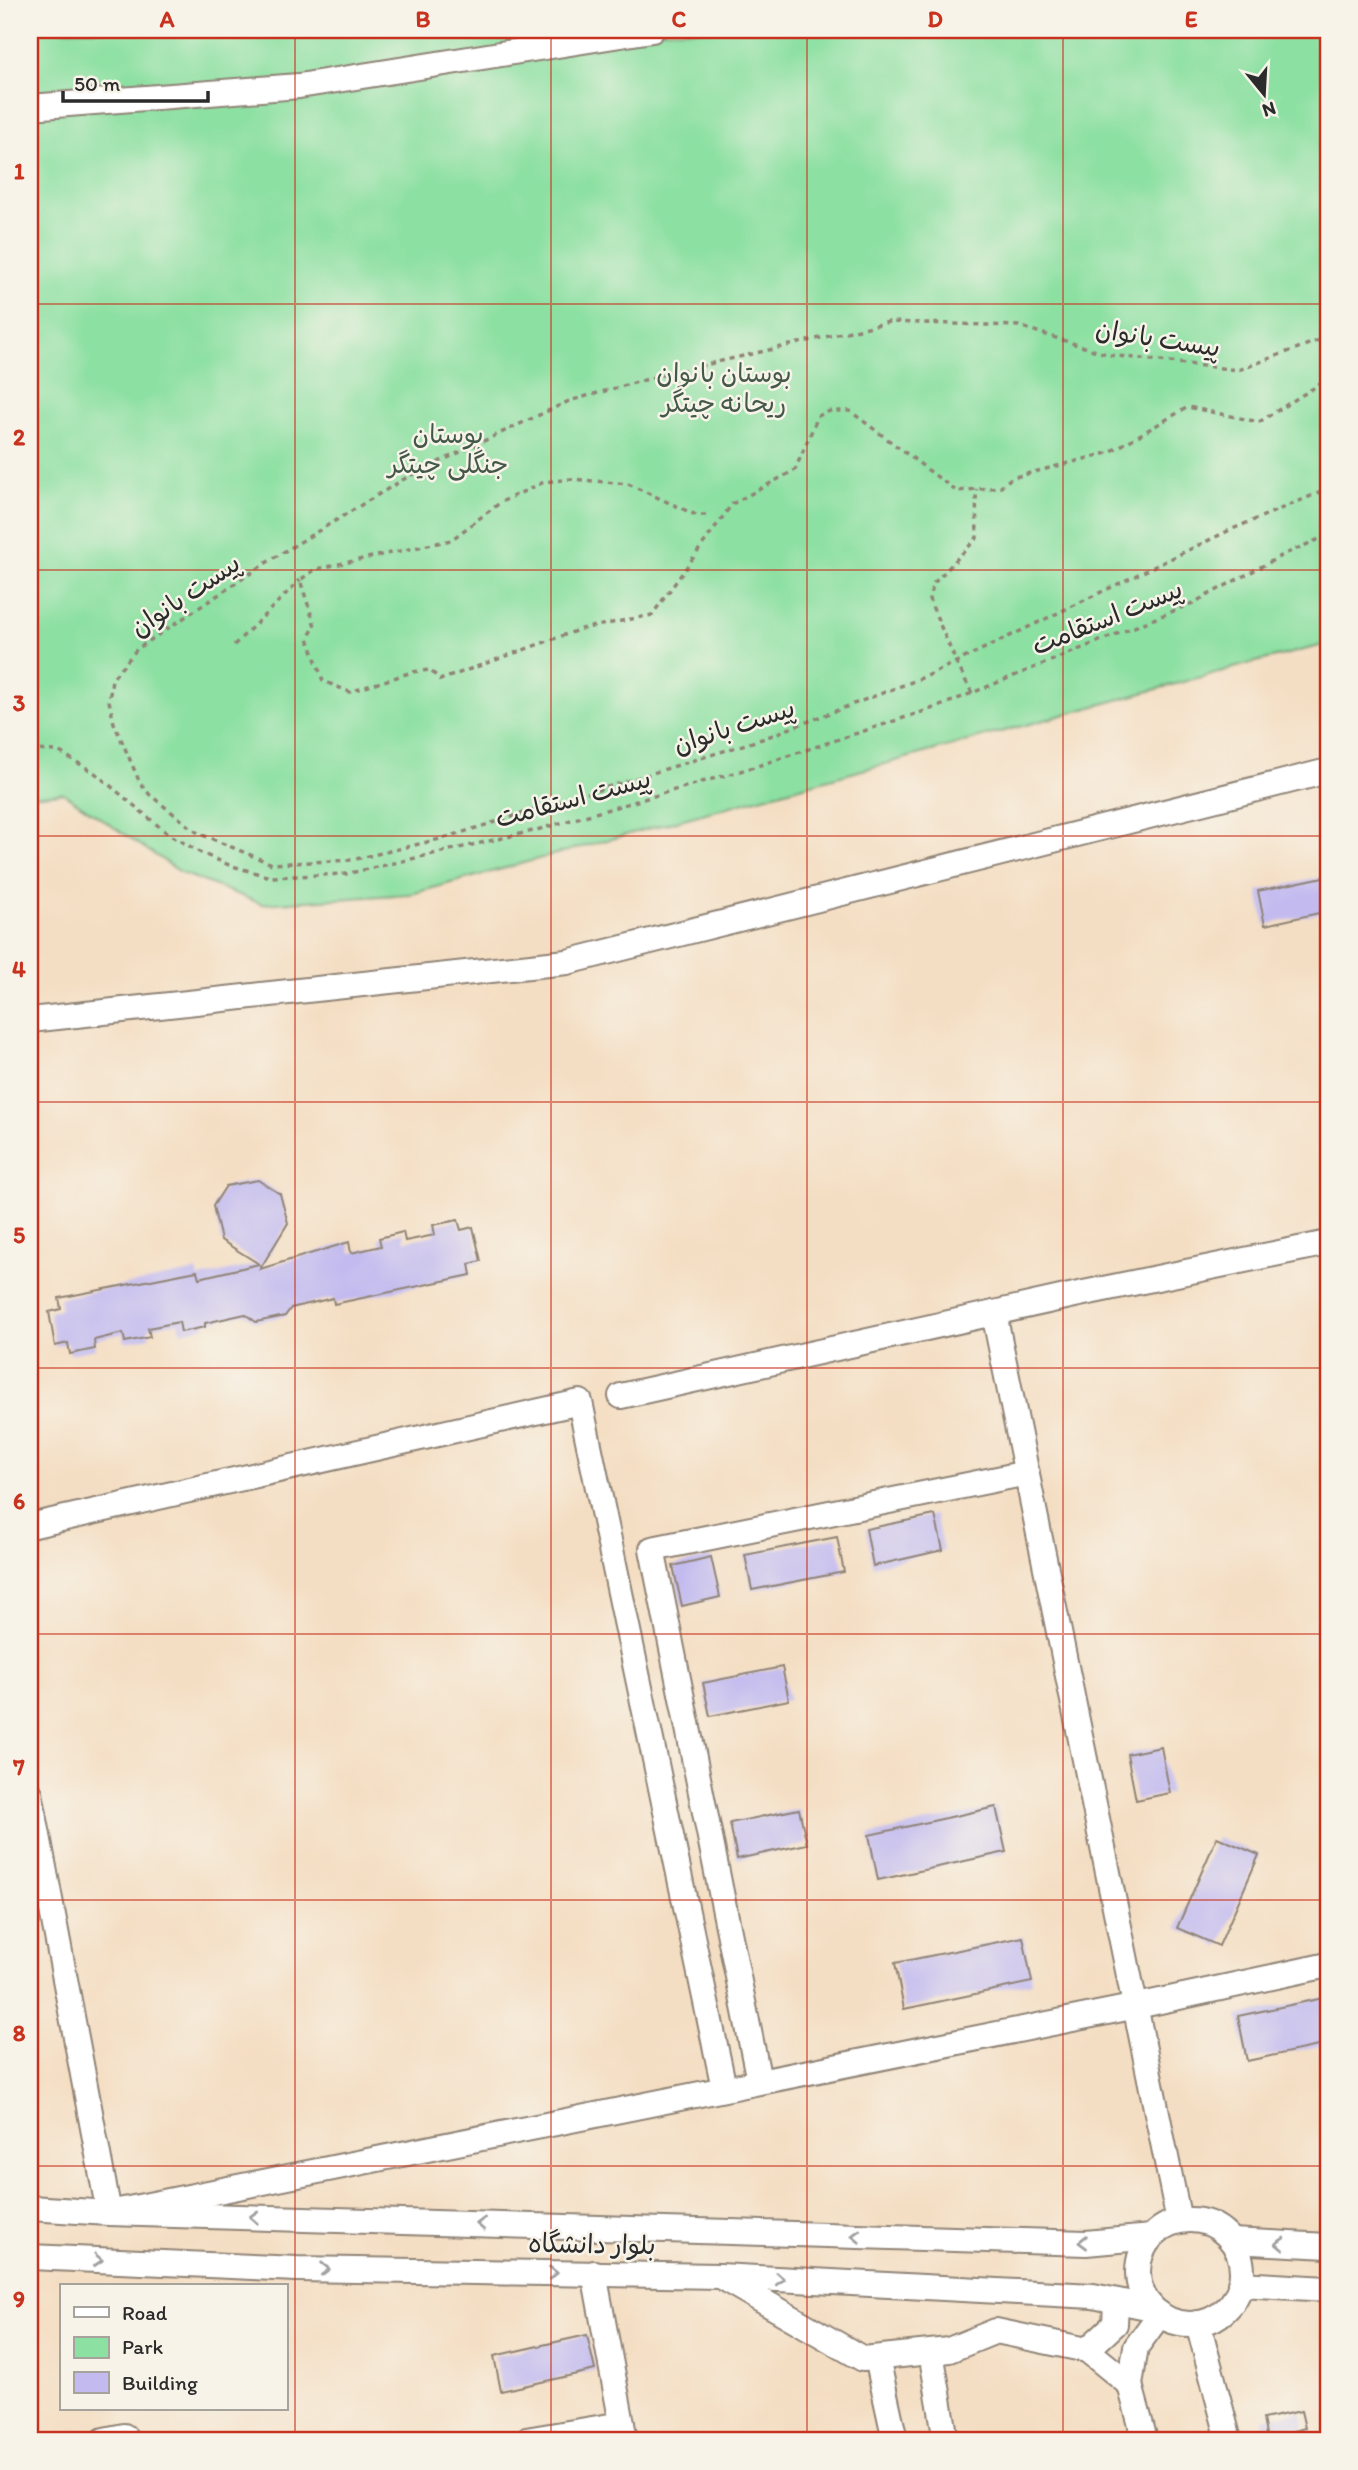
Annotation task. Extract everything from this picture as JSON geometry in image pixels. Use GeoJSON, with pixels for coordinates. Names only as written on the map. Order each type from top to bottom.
{"type":"FeatureCollection","features":[{"type":"Feature","properties":{"kind":"street"},"geometry":{"type":"LineString","coordinates":[[30,107],[299,86],[652,30]]}},
{"type":"Feature","properties":{"kind":"street"},"geometry":{"type":"LineString","coordinates":[[30,1020],[567,962],[1328,771]]}},
{"type":"Feature","properties":{"kind":"street"},"geometry":{"type":"LineString","coordinates":[[621,1396],[994,1313],[1328,1243]]}},
{"type":"Feature","properties":{"kind":"street"},"geometry":{"type":"LineString","coordinates":[[994,1313],[1179,2221]]}},
{"type":"Feature","properties":{"kind":"street"},"geometry":{"type":"LineString","coordinates":[[30,1526],[580,1402],[724,2088]]}},
{"type":"Feature","properties":{"kind":"street"},"geometry":{"type":"LineString","coordinates":[[759,2081],[653,1549],[1027,1473]]}},
{"type":"Feature","properties":{"kind":"street"},"geometry":{"type":"LineString","coordinates":[[30,1793],[39,1893],[109,2213],[1328,1965]]}},
{"type":"Feature","properties":{"kind":"street","name":"بلوار دانشگاه"},"geometry":{"type":"LineString","coordinates":[[30,2208],[109,2213],[1086,2243],[1151,2237]]}},
{"type":"Feature","properties":{"kind":"street"},"geometry":{"type":"LineString","coordinates":[[1194,2220],[1222,2231],[1232,2241],[1242,2269],[1235,2298],[1225,2310],[1198,2323],[1181,2323],[1156,2311],[1141,2288],[1138,2265],[1143,2250],[1151,2237],[1164,2227],[1179,2221],[1194,2220]]}},
{"type":"Feature","properties":{"kind":"street"},"geometry":{"type":"LineString","coordinates":[[1232,2241],[1328,2246]]}},
{"type":"Feature","properties":{"kind":"street","name":"بلوار دانشگاه"},"geometry":{"type":"LineString","coordinates":[[30,2257],[297,2269],[720,2276],[1093,2296],[1156,2311]]}},
{"type":"Feature","properties":{"kind":"street"},"geometry":{"type":"LineString","coordinates":[[526,2440],[623,2432],[594,2273]]}},
{"type":"Feature","properties":{"kind":"street"},"geometry":{"type":"LineString","coordinates":[[720,2276],[863,2359],[949,2350],[996,2331],[1087,2350],[1130,2385]]}},
{"type":"Feature","properties":{"kind":"street"},"geometry":{"type":"LineString","coordinates":[[1240,2284],[1328,2289]]}},
{"type":"Feature","properties":{"kind":"street"},"geometry":{"type":"LineString","coordinates":[[1087,2350],[1115,2323],[1116,2301]]}},
{"type":"Feature","properties":{"kind":"street"},"geometry":{"type":"LineString","coordinates":[[1145,2440],[1130,2385],[1136,2347],[1156,2311]]}},
{"type":"Feature","properties":{"kind":"street"},"geometry":{"type":"LineString","coordinates":[[1198,2323],[1229,2440]]}},
{"type":"Feature","properties":{"kind":"street"},"geometry":{"type":"LineString","coordinates":[[931,2352],[946,2440]]}},
{"type":"Feature","properties":{"kind":"street"},"geometry":{"type":"LineString","coordinates":[[877,2358],[895,2440]]}},
{"type":"Feature","properties":{"kind":"street"},"geometry":{"type":"LineString","coordinates":[[104,2440],[124,2436],[125,2440]]}},
{"type":"Feature","properties":{"kind":"path","name":"پیست بانوان"},"geometry":{"type":"LineString","coordinates":[[1328,337],[1238,370],[1109,355],[1019,326],[889,323],[666,374],[569,401],[409,476],[272,559],[137,649],[112,679],[109,701],[114,723],[141,783],[150,796],[198,833],[272,864],[352,860],[444,838],[762,739],[927,676],[1230,530],[1328,489]]}},
{"type":"Feature","properties":{"kind":"path"},"geometry":{"type":"LineString","coordinates":[[300,580],[315,626],[308,638],[323,681],[350,692],[412,671],[430,670],[440,680],[581,629],[652,615],[732,504],[795,470],[818,416],[830,411],[850,411],[956,491],[1001,487],[1011,478],[1108,453],[1188,407],[1259,422],[1328,379]]}},
{"type":"Feature","properties":{"kind":"path"},"geometry":{"type":"LineString","coordinates":[[233,645],[300,580],[316,569],[451,540],[501,502],[544,482],[571,479],[628,484],[696,515],[706,515]]}},
{"type":"Feature","properties":{"kind":"path"},"geometry":{"type":"LineString","coordinates":[[972,693],[929,599],[934,583],[977,538],[976,489]]}},
{"type":"Feature","properties":{"kind":"path","name":"پیست استقامت"},"geometry":{"type":"LineString","coordinates":[[30,750],[58,751],[95,772],[167,833],[201,853],[229,865],[271,877],[346,874],[533,831],[754,767],[940,706],[1194,603],[1283,555],[1328,535]]}},
{"type":"Feature","properties":{"kind":"green space","name":"بوستان جنگلی چیتگر"},"geometry":{"type":"Polygon","coordinates":[[[30,30],[1328,30],[1328,644],[411,894],[262,904],[182,873],[63,793],[30,796],[30,30]]]}},
{"type":"Feature","properties":{"kind":"building"},"geometry":{"type":"Polygon","coordinates":[[[1328,876],[1328,911],[1265,925],[1258,891],[1328,876]]]}},
{"type":"Feature","properties":{"kind":"building"},"geometry":{"type":"Polygon","coordinates":[[[258,1180],[280,1194],[288,1223],[260,1269],[349,1242],[351,1253],[381,1246],[379,1238],[403,1232],[405,1241],[435,1235],[433,1225],[458,1220],[461,1230],[473,1227],[481,1261],[469,1264],[471,1275],[334,1304],[333,1298],[291,1308],[285,1316],[256,1322],[245,1314],[205,1323],[205,1327],[181,1332],[179,1322],[148,1328],[150,1337],[125,1342],[123,1333],[94,1340],[95,1349],[70,1354],[68,1343],[55,1346],[49,1312],[61,1309],[59,1298],[197,1271],[199,1278],[259,1264],[221,1240],[213,1206],[226,1186],[258,1180]]]}},
{"type":"Feature","properties":{"kind":"building"},"geometry":{"type":"Polygon","coordinates":[[[935,1515],[943,1550],[873,1566],[866,1529],[935,1515]]]}},
{"type":"Feature","properties":{"kind":"building"},"geometry":{"type":"Polygon","coordinates":[[[837,1537],[844,1572],[752,1590],[745,1555],[837,1537]]]}},
{"type":"Feature","properties":{"kind":"building"},"geometry":{"type":"Polygon","coordinates":[[[711,1557],[720,1597],[682,1606],[673,1566],[711,1557]]]}},
{"type":"Feature","properties":{"kind":"building"},"geometry":{"type":"Polygon","coordinates":[[[782,1667],[789,1700],[710,1716],[703,1683],[782,1667]]]}},
{"type":"Feature","properties":{"kind":"building"},"geometry":{"type":"Polygon","coordinates":[[[1161,1747],[1170,1793],[1136,1800],[1127,1754],[1161,1747]]]}},
{"type":"Feature","properties":{"kind":"building"},"geometry":{"type":"Polygon","coordinates":[[[996,1807],[1006,1852],[878,1880],[869,1835],[996,1807]]]}},
{"type":"Feature","properties":{"kind":"building"},"geometry":{"type":"Polygon","coordinates":[[[799,1809],[807,1844],[737,1859],[730,1823],[799,1809]]]}},
{"type":"Feature","properties":{"kind":"building"},"geometry":{"type":"Polygon","coordinates":[[[1217,1837],[1259,1855],[1219,1946],[1177,1928],[1217,1837]]]}},
{"type":"Feature","properties":{"kind":"building"},"geometry":{"type":"Polygon","coordinates":[[[1023,1937],[1032,1982],[904,2009],[895,1963],[1023,1937]]]}},
{"type":"Feature","properties":{"kind":"building"},"geometry":{"type":"Polygon","coordinates":[[[1328,1997],[1328,2044],[1247,2061],[1238,2016],[1328,1997]]]}},
{"type":"Feature","properties":{"kind":"building"},"geometry":{"type":"Polygon","coordinates":[[[587,2335],[595,2370],[501,2391],[494,2356],[587,2335]]]}},
{"type":"Feature","properties":{"kind":"building"},"geometry":{"type":"Polygon","coordinates":[[[1301,2411],[1305,2428],[1293,2431],[1295,2440],[1267,2440],[1263,2419],[1301,2411]]]}},
{"type":"Feature","properties":{"kind":"park label","name":"بوستان بانوان ریحانه چیتگر"},"geometry":{"type":"Point","coordinates":[724,388]}}]}
